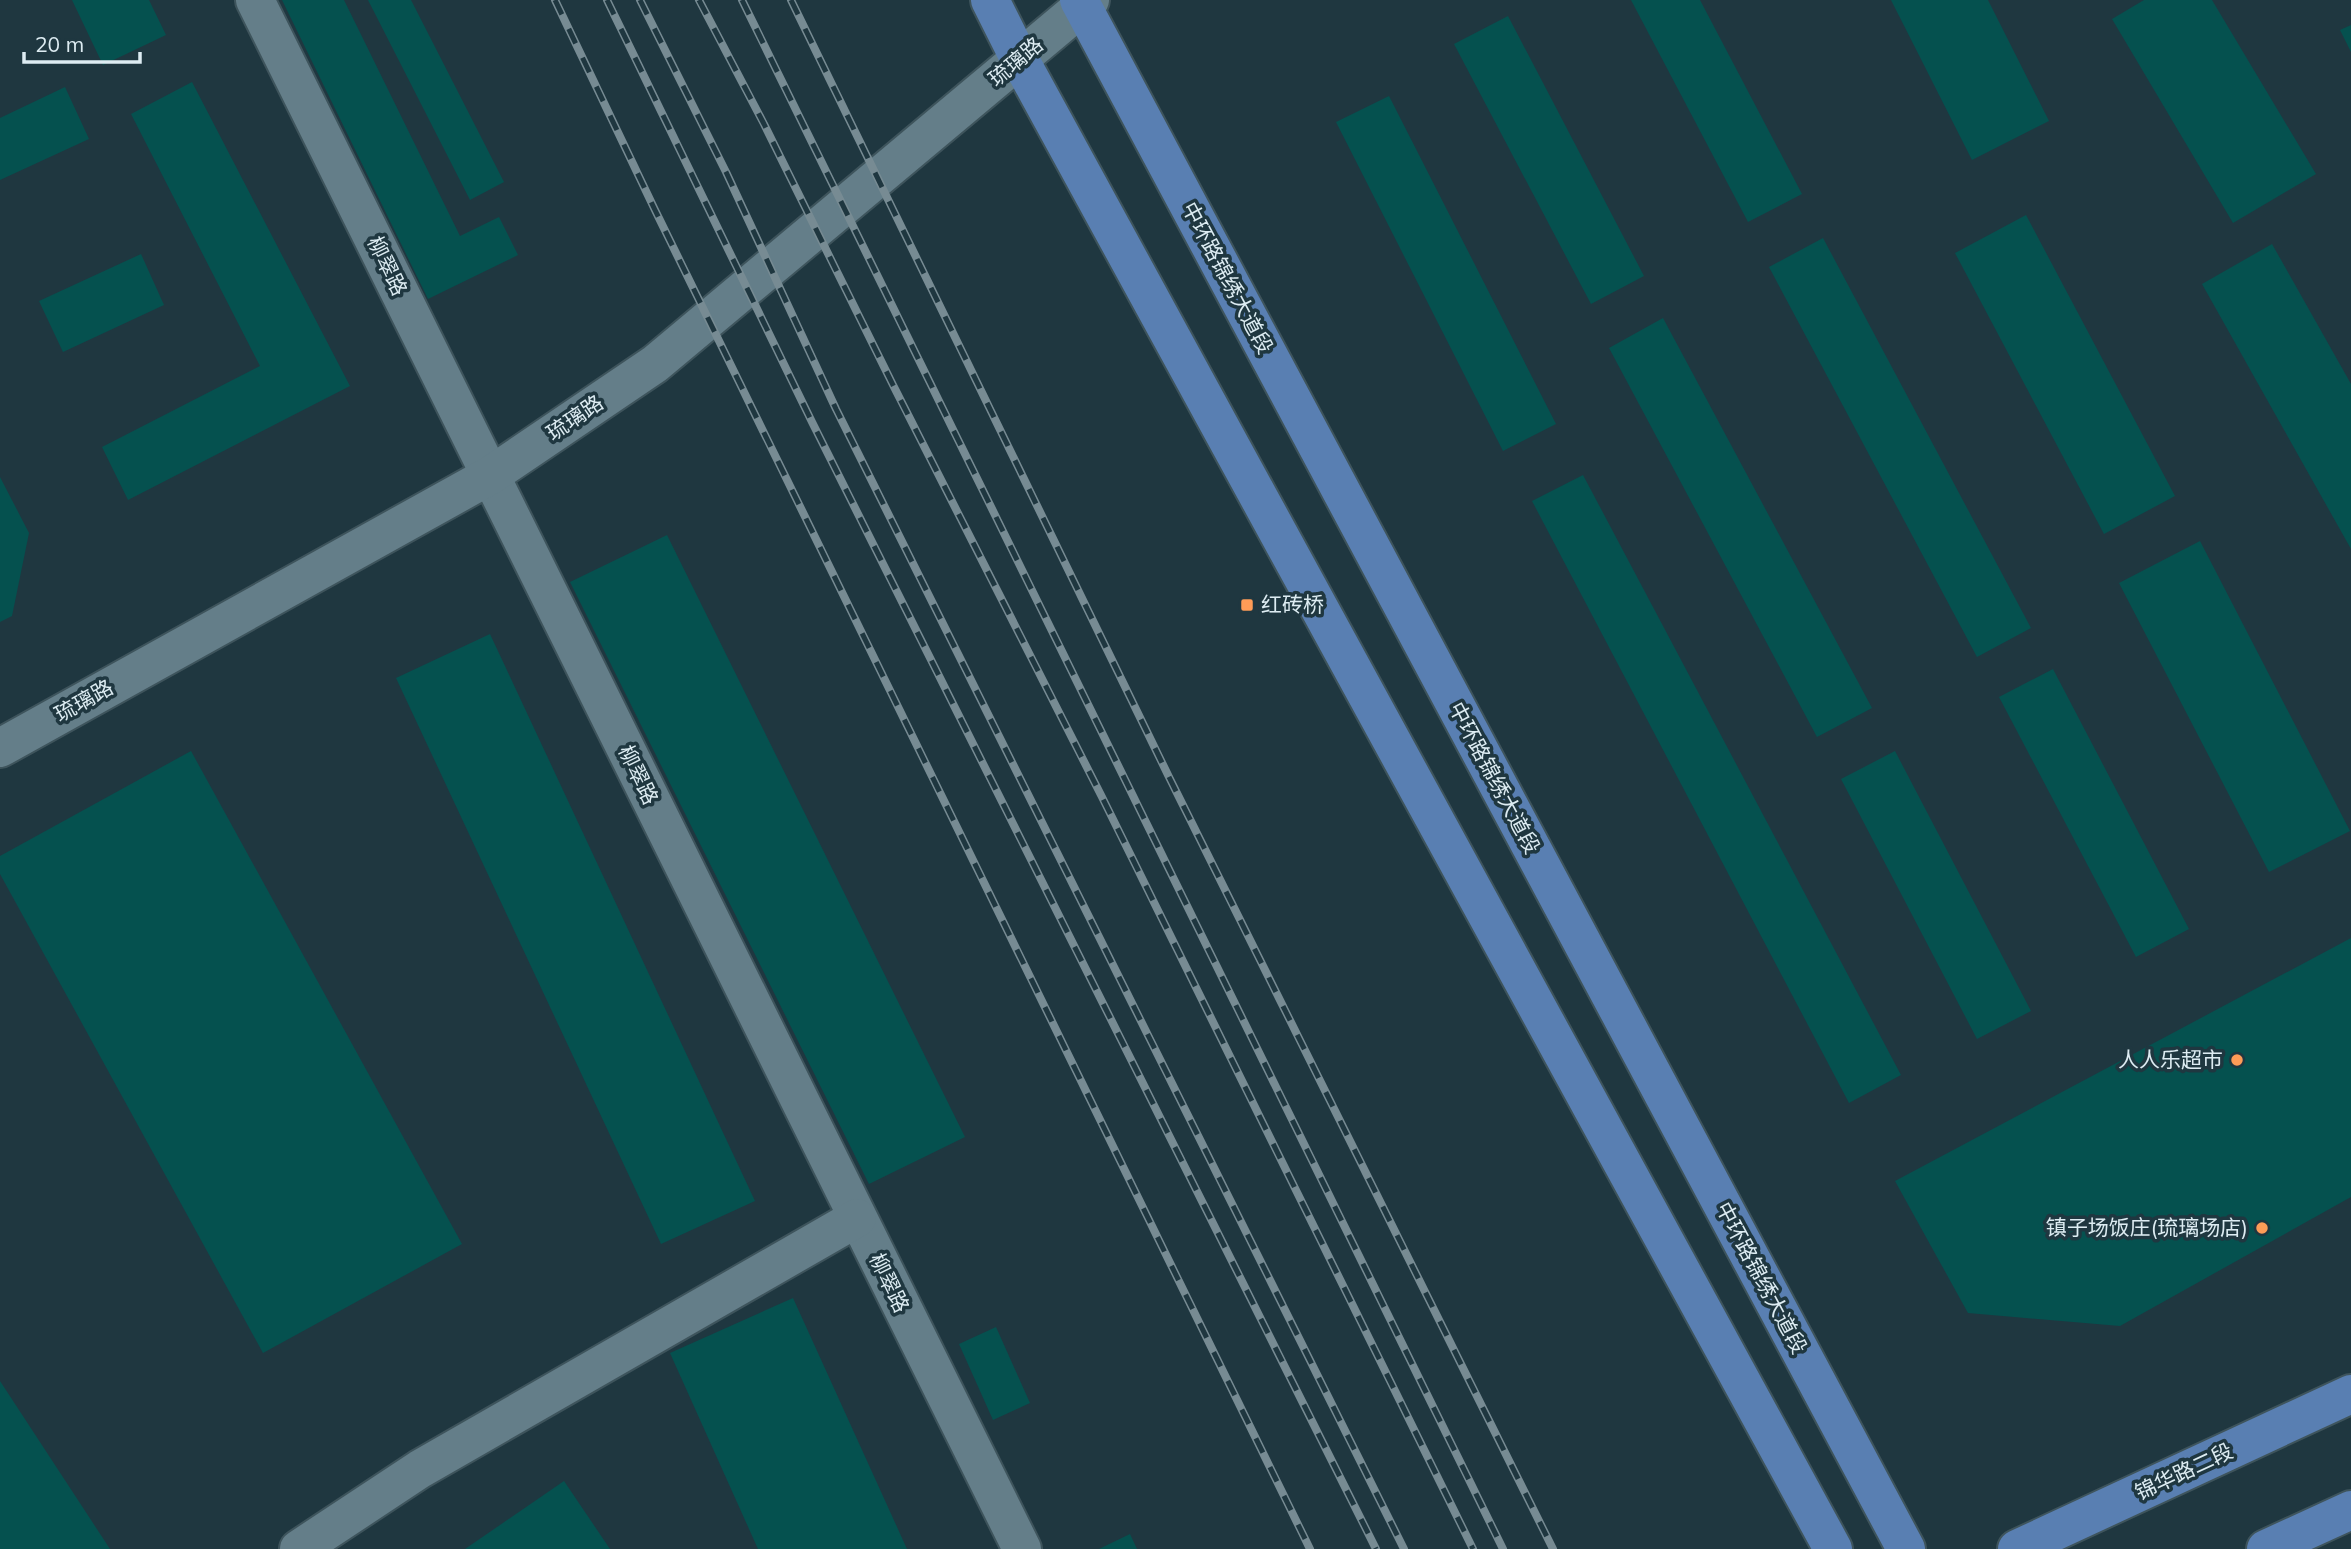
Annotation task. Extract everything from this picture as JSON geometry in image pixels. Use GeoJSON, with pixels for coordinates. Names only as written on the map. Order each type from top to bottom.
{"type":"FeatureCollection","features":[{"type":"Feature","properties":{"kind":"main road"},"geometry":{"type":"LineString","coordinates":[[990,0],[1020,60],[1833,1549]]}},
{"type":"Feature","properties":{"kind":"main road","name":"中环路锦绣大道段"},"geometry":{"type":"LineString","coordinates":[[1084,2],[1906,1549]]}},
{"type":"Feature","properties":{"kind":"main road","name":"锦华路二段"},"geometry":{"type":"LineString","coordinates":[[2017,1549],[2351,1394]]}},
{"type":"Feature","properties":{"kind":"main road"},"geometry":{"type":"LineString","coordinates":[[2266,1549],[2351,1510]]}},
{"type":"Feature","properties":{"kind":"street","name":"柳翠路"},"geometry":{"type":"LineString","coordinates":[[255,0],[1022,1549]]}},
{"type":"Feature","properties":{"kind":"street","name":"琉璃路"},"geometry":{"type":"LineString","coordinates":[[0,748],[491,475],[655,364],[1020,60],[1084,2]]}},
{"type":"Feature","properties":{"kind":"street"},"geometry":{"type":"LineString","coordinates":[[299,1549],[419,1469],[857,1218]]}},
{"type":"Feature","properties":{"kind":"building"},"geometry":{"type":"Polygon","coordinates":[[[72,0],[149,0],[166,35],[103,65],[72,0]]]}},
{"type":"Feature","properties":{"kind":"building"},"geometry":{"type":"Polygon","coordinates":[[[282,0],[344,0],[460,236],[499,217],[518,255],[428,299],[282,0]]]}},
{"type":"Feature","properties":{"kind":"building"},"geometry":{"type":"Polygon","coordinates":[[[368,0],[411,0],[504,182],[470,200],[368,0]]]}},
{"type":"Feature","properties":{"kind":"building"},"geometry":{"type":"Polygon","coordinates":[[[1631,0],[1700,0],[1802,194],[1748,222],[1631,0]]]}},
{"type":"Feature","properties":{"kind":"building"},"geometry":{"type":"Polygon","coordinates":[[[1891,0],[1988,0],[2049,121],[1972,160],[1891,0]]]}},
{"type":"Feature","properties":{"kind":"building"},"geometry":{"type":"Polygon","coordinates":[[[2144,0],[2212,0],[2316,174],[2233,223],[2112,19],[2144,0]]]}},
{"type":"Feature","properties":{"kind":"building"},"geometry":{"type":"Polygon","coordinates":[[[1508,16],[1644,276],[1591,304],[1454,44],[1508,16]]]}},
{"type":"Feature","properties":{"kind":"building"},"geometry":{"type":"Polygon","coordinates":[[[2351,25],[2351,52],[2340,30],[2351,25]]]}},
{"type":"Feature","properties":{"kind":"building"},"geometry":{"type":"Polygon","coordinates":[[[192,82],[350,386],[128,500],[102,447],[260,366],[131,114],[192,82]]]}},
{"type":"Feature","properties":{"kind":"building"},"geometry":{"type":"Polygon","coordinates":[[[65,87],[89,139],[0,180],[0,118],[65,87]]]}},
{"type":"Feature","properties":{"kind":"building"},"geometry":{"type":"Polygon","coordinates":[[[1389,96],[1556,424],[1503,451],[1336,122],[1389,96]]]}},
{"type":"Feature","properties":{"kind":"building"},"geometry":{"type":"Polygon","coordinates":[[[2026,215],[2175,496],[2104,534],[1955,253],[2026,215]]]}},
{"type":"Feature","properties":{"kind":"building"},"geometry":{"type":"Polygon","coordinates":[[[1823,238],[2031,628],[1977,657],[1769,267],[1823,238]]]}},
{"type":"Feature","properties":{"kind":"building"},"geometry":{"type":"Polygon","coordinates":[[[2272,244],[2351,384],[2351,549],[2202,284],[2272,244]]]}},
{"type":"Feature","properties":{"kind":"building"},"geometry":{"type":"Polygon","coordinates":[[[141,254],[164,305],[63,352],[39,301],[141,254]]]}},
{"type":"Feature","properties":{"kind":"building"},"geometry":{"type":"Polygon","coordinates":[[[1663,318],[1872,708],[1817,737],[1609,348],[1663,318]]]}},
{"type":"Feature","properties":{"kind":"building"},"geometry":{"type":"Polygon","coordinates":[[[1583,475],[1901,1075],[1849,1103],[1532,501],[1583,475]]]}},
{"type":"Feature","properties":{"kind":"building"},"geometry":{"type":"Polygon","coordinates":[[[0,477],[29,533],[12,616],[0,622],[0,477]]]}},
{"type":"Feature","properties":{"kind":"building"},"geometry":{"type":"Polygon","coordinates":[[[667,535],[965,1137],[869,1184],[570,582],[667,535]]]}},
{"type":"Feature","properties":{"kind":"building"},"geometry":{"type":"Polygon","coordinates":[[[2200,541],[2350,831],[2269,872],[2119,583],[2200,541]]]}},
{"type":"Feature","properties":{"kind":"building"},"geometry":{"type":"Polygon","coordinates":[[[490,634],[755,1201],[661,1244],[396,678],[490,634]]]}},
{"type":"Feature","properties":{"kind":"building"},"geometry":{"type":"Polygon","coordinates":[[[2053,669],[2189,929],[2136,957],[1999,697],[2053,669]]]}},
{"type":"Feature","properties":{"kind":"building"},"geometry":{"type":"Polygon","coordinates":[[[191,751],[462,1244],[263,1353],[0,874],[0,856],[191,751]]]}},
{"type":"Feature","properties":{"kind":"building"},"geometry":{"type":"Polygon","coordinates":[[[1895,751],[2031,1011],[1977,1039],[1841,779],[1895,751]]]}},
{"type":"Feature","properties":{"kind":"building","name":"人人乐超市"},"geometry":{"type":"Polygon","coordinates":[[[2351,938],[2351,1197],[2120,1326],[1968,1313],[1895,1181],[2351,938]]]}},
{"type":"Feature","properties":{"kind":"building"},"geometry":{"type":"Polygon","coordinates":[[[793,1298],[907,1549],[758,1549],[670,1353],[793,1298]]]}},
{"type":"Feature","properties":{"kind":"building"},"geometry":{"type":"Polygon","coordinates":[[[996,1327],[1030,1403],[993,1420],[959,1344],[996,1327]]]}},
{"type":"Feature","properties":{"kind":"building"},"geometry":{"type":"Polygon","coordinates":[[[0,1381],[110,1549],[0,1549],[0,1381]]]}},
{"type":"Feature","properties":{"kind":"building"},"geometry":{"type":"Polygon","coordinates":[[[564,1481],[610,1549],[465,1549],[564,1481]]]}},
{"type":"Feature","properties":{"kind":"building"},"geometry":{"type":"Polygon","coordinates":[[[1130,1534],[1137,1549],[1099,1549],[1130,1534]]]}},
{"type":"Feature","properties":{"kind":"railway"},"geometry":{"type":"LineString","coordinates":[[555,0],[655,210],[1310,1549]]}},
{"type":"Feature","properties":{"kind":"railway"},"geometry":{"type":"LineString","coordinates":[[607,0],[812,422],[1376,1549]]}},
{"type":"Feature","properties":{"kind":"railway"},"geometry":{"type":"LineString","coordinates":[[640,0],[726,172],[836,409],[1404,1549]]}},
{"type":"Feature","properties":{"kind":"railway"},"geometry":{"type":"LineString","coordinates":[[699,0],[1102,797],[1473,1549]]}},
{"type":"Feature","properties":{"kind":"railway"},"geometry":{"type":"LineString","coordinates":[[742,0],[1503,1549]]}},
{"type":"Feature","properties":{"kind":"railway"},"geometry":{"type":"LineString","coordinates":[[791,0],[1169,777],[1553,1549]]}},
{"type":"Feature","properties":{"kind":"place","name":"红砖桥"},"geometry":{"type":"Point","coordinates":[1247,605]}},
{"type":"Feature","properties":{"kind":"place","name":"人人乐超市"},"geometry":{"type":"Point","coordinates":[2237,1060]}},
{"type":"Feature","properties":{"kind":"place","name":"镇子场饭庄(琉璃场店)"},"geometry":{"type":"Point","coordinates":[2262,1228]}}]}
